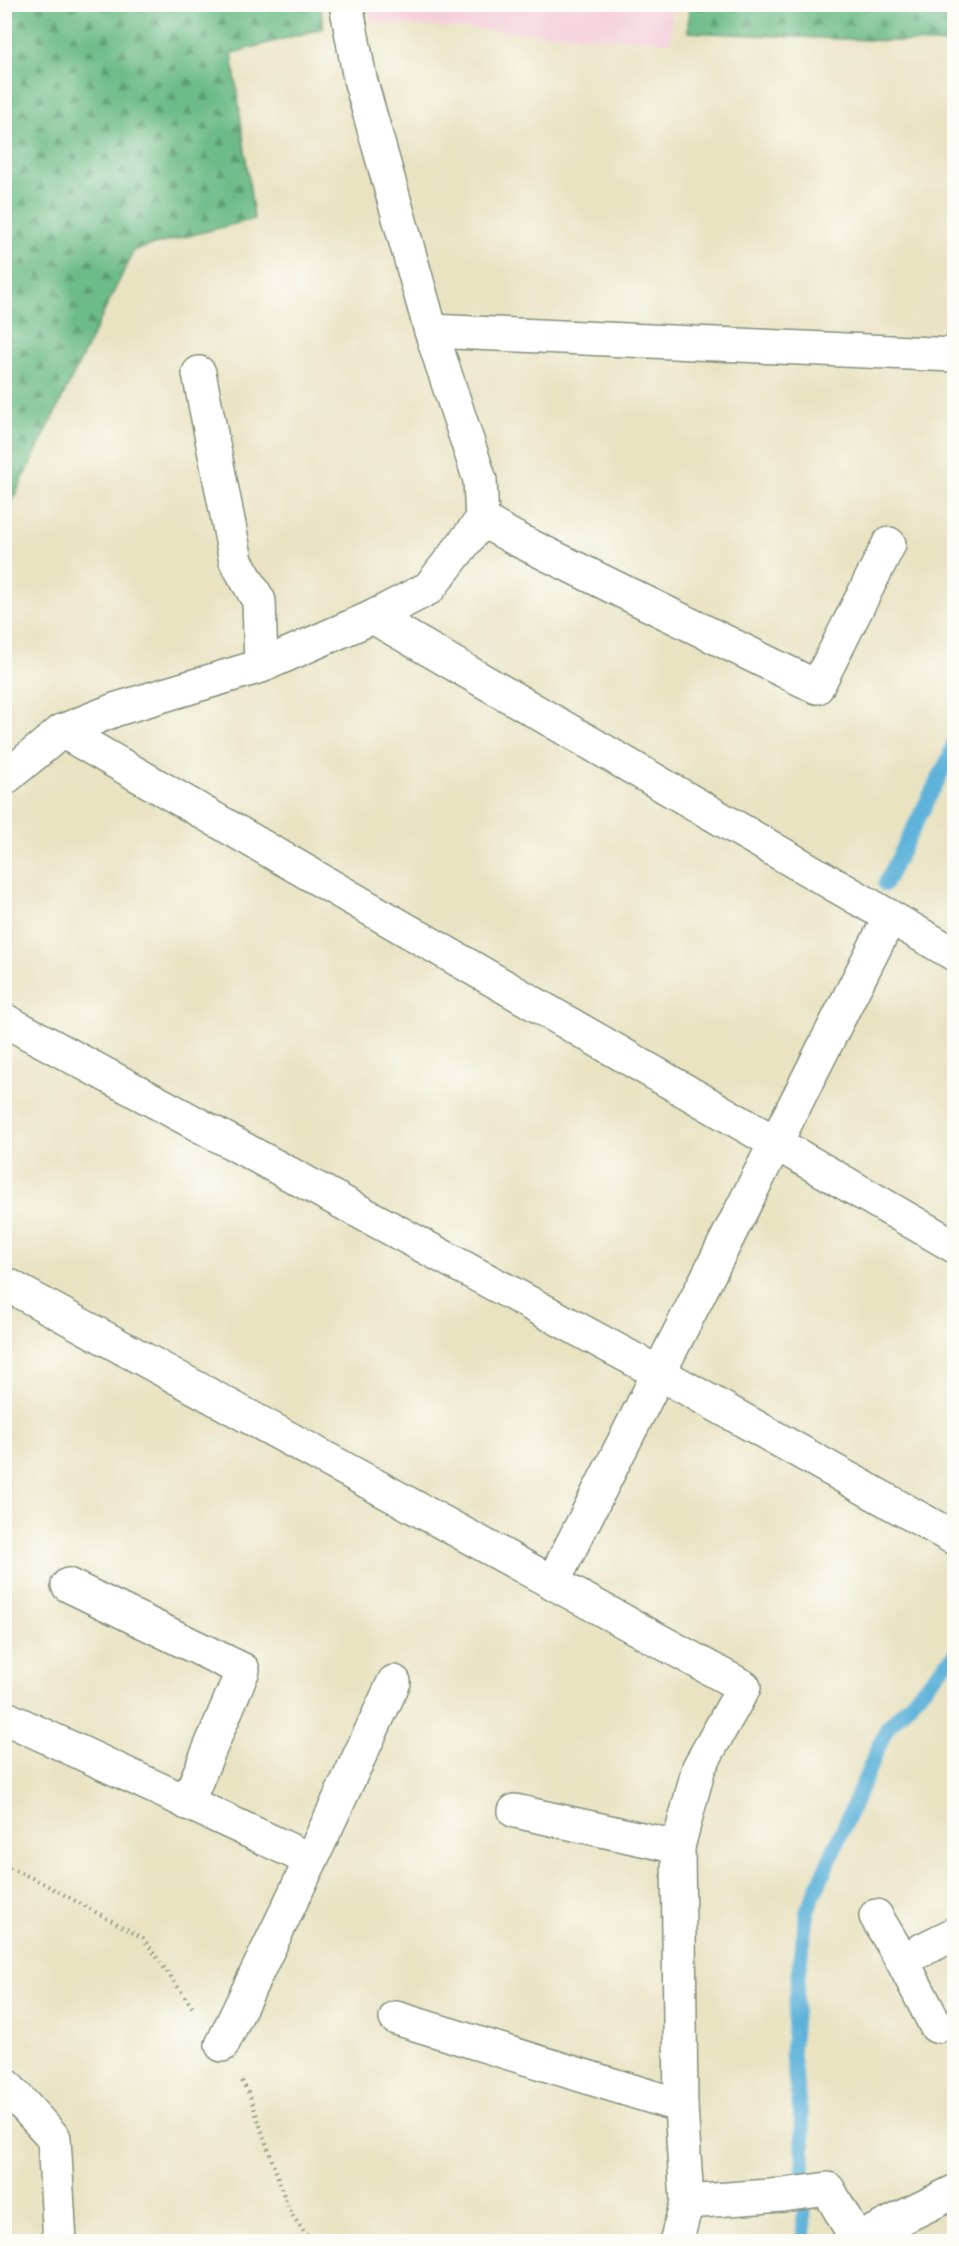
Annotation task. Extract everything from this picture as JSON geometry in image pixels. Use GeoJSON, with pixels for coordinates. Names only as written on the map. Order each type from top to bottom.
{"type":"FeatureCollection","features":[{"type":"Feature","properties":{"kind":"street"},"geometry":{"type":"LineString","coordinates":[[4,779],[62,731],[117,709],[261,666],[374,617],[429,588],[482,520],[480,480],[431,332],[360,79],[346,4]]}},
{"type":"Feature","properties":{"kind":"street"},"geometry":{"type":"LineString","coordinates":[[431,332],[954,355]]}},
{"type":"Feature","properties":{"kind":"street"},"geometry":{"type":"LineString","coordinates":[[199,373],[236,561],[259,601],[261,666]]}},
{"type":"Feature","properties":{"kind":"street"},"geometry":{"type":"LineString","coordinates":[[482,520],[817,687],[889,544]]}},
{"type":"Feature","properties":{"kind":"street"},"geometry":{"type":"LineString","coordinates":[[374,617],[954,954]]}},
{"type":"Feature","properties":{"kind":"street"},"geometry":{"type":"LineString","coordinates":[[62,731],[954,1246]]}},
{"type":"Feature","properties":{"kind":"street"},"geometry":{"type":"LineString","coordinates":[[553,1582],[661,1374],[774,1143],[890,917]]}},
{"type":"Feature","properties":{"kind":"street"},"geometry":{"type":"LineString","coordinates":[[4,1020],[661,1374],[954,1538]]}},
{"type":"Feature","properties":{"kind":"street"},"geometry":{"type":"LineString","coordinates":[[4,1283],[744,1687],[699,1767],[678,1847],[681,2106],[687,2202],[675,2241]]}},
{"type":"Feature","properties":{"kind":"street"},"geometry":{"type":"LineString","coordinates":[[68,1585],[243,1670],[188,1803]]}},
{"type":"Feature","properties":{"kind":"street"},"geometry":{"type":"LineString","coordinates":[[222,2045],[394,1682]]}},
{"type":"Feature","properties":{"kind":"street"},"geometry":{"type":"LineString","coordinates":[[4,1716],[311,1860]]}},
{"type":"Feature","properties":{"kind":"street"},"geometry":{"type":"LineString","coordinates":[[515,1811],[678,1847]]}},
{"type":"Feature","properties":{"kind":"street"},"geometry":{"type":"LineString","coordinates":[[876,1916],[936,2026]]}},
{"type":"Feature","properties":{"kind":"street"},"geometry":{"type":"LineString","coordinates":[[902,1960],[954,1934]]}},
{"type":"Feature","properties":{"kind":"street"},"geometry":{"type":"LineString","coordinates":[[396,2018],[681,2106]]}},
{"type":"Feature","properties":{"kind":"street"},"geometry":{"type":"LineString","coordinates":[[4,2084],[54,2138],[60,2241]]}},
{"type":"Feature","properties":{"kind":"street"},"geometry":{"type":"LineString","coordinates":[[687,2202],[783,2195],[828,2189],[857,2240],[954,2192]]}},
{"type":"Feature","properties":{"kind":"shaded area"},"geometry":{"type":"Polygon","coordinates":[[[369,5],[672,5],[671,42],[387,24],[371,21],[369,5]]]}},
{"type":"Feature","properties":{"kind":"green space"},"geometry":{"type":"Polygon","coordinates":[[[5,4],[320,5],[324,28],[232,53],[254,219],[134,250],[5,516],[5,4]]]}},
{"type":"Feature","properties":{"kind":"green space"},"geometry":{"type":"Polygon","coordinates":[[[689,5],[954,5],[954,44],[688,32],[689,5]]]}},
{"type":"Feature","properties":{"kind":"waterway"},"geometry":{"type":"LineString","coordinates":[[885,884],[949,758],[954,741]]}},
{"type":"Feature","properties":{"kind":"waterway"},"geometry":{"type":"LineString","coordinates":[[804,2242],[803,2130],[792,2055],[798,1976],[807,1911],[887,1728],[954,1655]]}}]}
